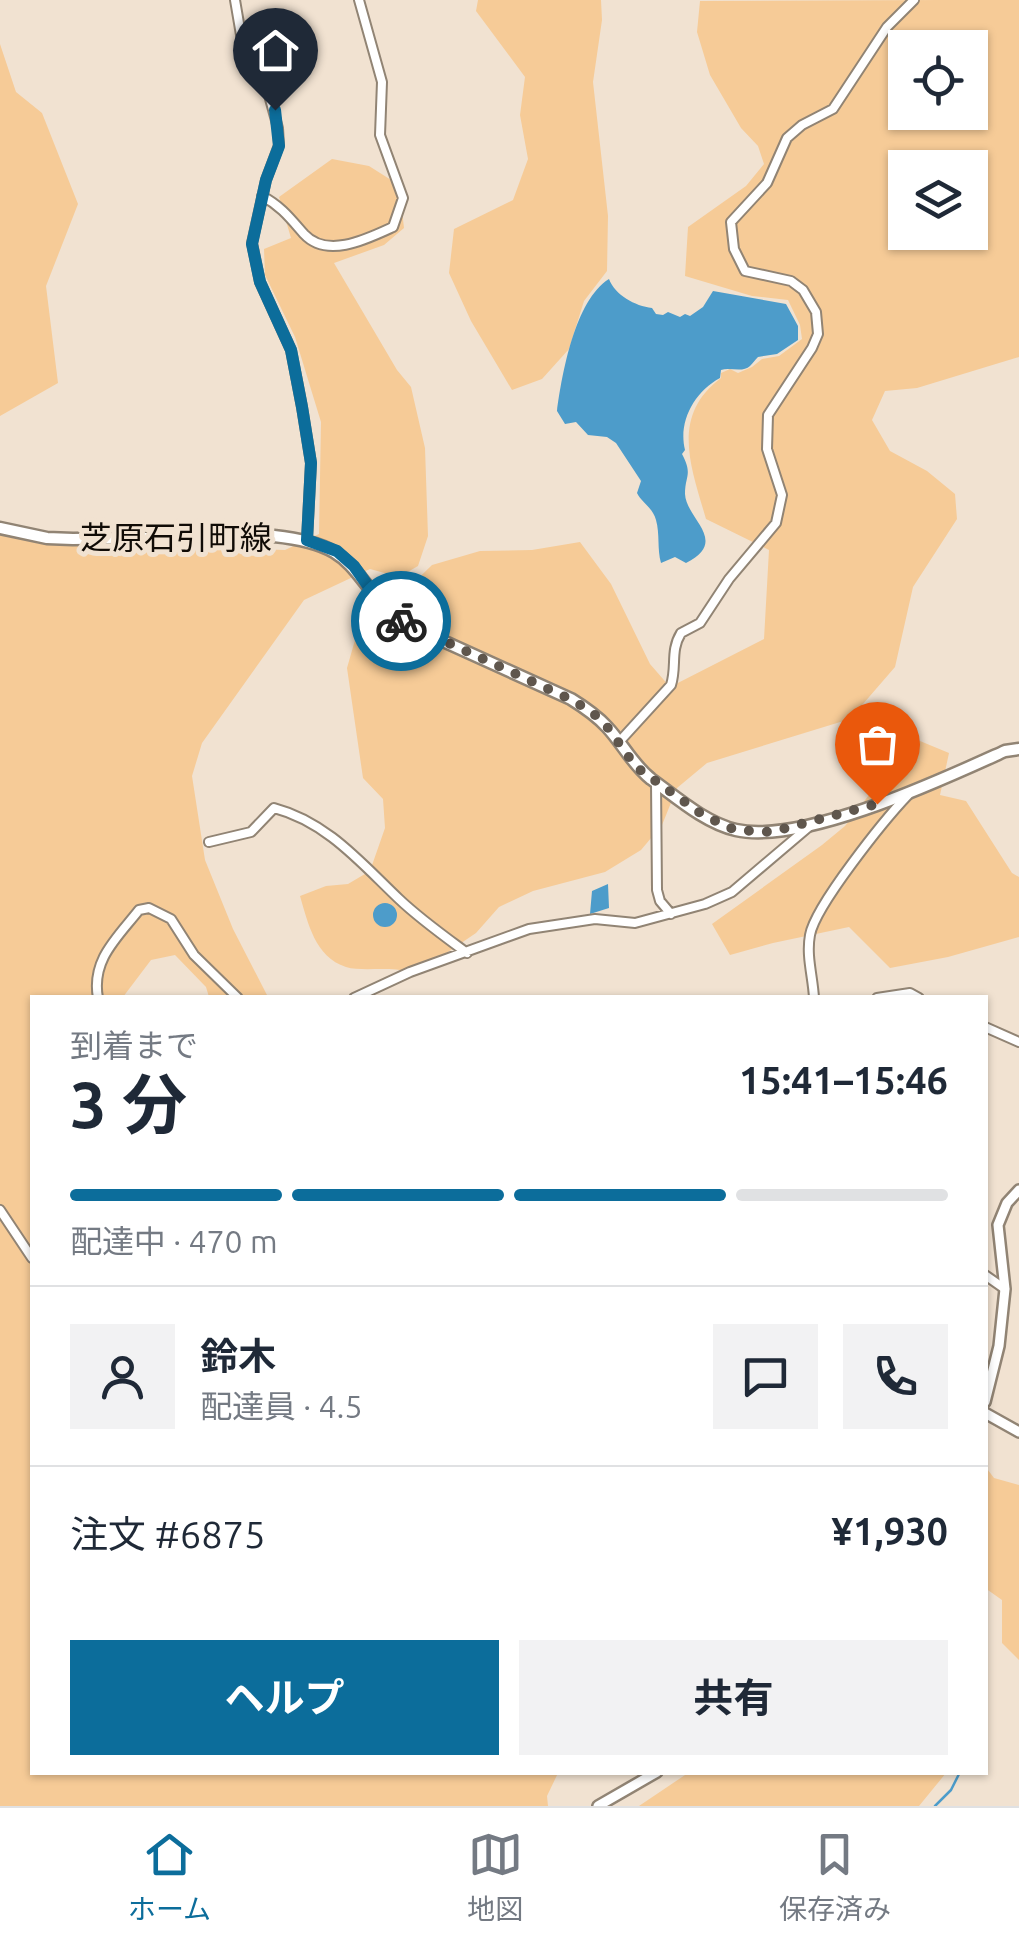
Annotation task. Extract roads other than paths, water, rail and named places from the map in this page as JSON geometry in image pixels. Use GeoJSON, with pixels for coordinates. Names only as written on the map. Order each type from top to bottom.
{"type":"FeatureCollection","features":[{"type":"Feature","properties":{"kind":"main road","name":"芝原石引町線"},"geometry":{"type":"LineString","coordinates":[[0,528],[73,540],[274,536],[307,540],[337,551],[354,566],[380,603],[402,622],[592,712],[636,767],[703,815],[735,830],[771,832],[815,822],[908,795],[1005,751],[1019,749]]}},
{"type":"Feature","properties":{"kind":"street"},"geometry":{"type":"LineString","coordinates":[[234,0],[241,35],[267,88],[278,128],[279,146],[262,196],[252,244],[260,282],[291,350],[302,407],[311,463],[307,540]]}},
{"type":"Feature","properties":{"kind":"street"},"geometry":{"type":"LineString","coordinates":[[262,196],[280,206],[318,245],[332,248],[394,227],[403,198],[380,136],[380,70],[359,0]]}},
{"type":"Feature","properties":{"kind":"street"},"geometry":{"type":"LineString","coordinates":[[618,742],[671,685],[672,658],[681,633],[700,623],[728,578],[776,522],[782,508],[782,488],[767,449],[768,414],[812,348],[818,322],[808,296],[792,281],[745,271],[734,250],[731,222],[768,183],[787,138],[833,109],[868,53],[914,0]]}},
{"type":"Feature","properties":{"kind":"street"},"geometry":{"type":"LineString","coordinates":[[656,782],[658,890],[660,901],[671,914]]}},
{"type":"Feature","properties":{"kind":"street"},"geometry":{"type":"LineString","coordinates":[[814,995],[809,960],[814,922],[908,795]]}},
{"type":"Feature","properties":{"kind":"street"},"geometry":{"type":"LineString","coordinates":[[210,842],[251,832],[274,808],[292,813],[350,852],[400,900],[467,953]]}},
{"type":"Feature","properties":{"kind":"street"},"geometry":{"type":"LineString","coordinates":[[360,995],[410,972],[529,929],[595,920],[636,923],[705,904],[732,892],[815,822]]}},
{"type":"Feature","properties":{"kind":"street"},"geometry":{"type":"LineString","coordinates":[[98,995],[95,980],[100,960],[139,910],[149,908],[171,918],[194,955],[235,995]]}},
{"type":"Feature","properties":{"kind":"street"},"geometry":{"type":"LineString","coordinates":[[988,1028],[1019,1042]]}},
{"type":"Feature","properties":{"kind":"street"},"geometry":{"type":"LineString","coordinates":[[988,1390],[999,1346],[1006,1289],[998,1226],[1007,1202],[1019,1190]]}},
{"type":"Feature","properties":{"kind":"street"},"geometry":{"type":"LineString","coordinates":[[0,1210],[30,1255]]}},
{"type":"Feature","properties":{"kind":"street"},"geometry":{"type":"LineString","coordinates":[[988,1277],[1006,1289]]}},
{"type":"Feature","properties":{"kind":"street"},"geometry":{"type":"LineString","coordinates":[[988,1415],[1019,1432]]}},
{"type":"Feature","properties":{"kind":"street"},"geometry":{"type":"LineString","coordinates":[[598,1806],[651,1775]]}},
{"type":"Feature","properties":{"kind":"water"},"geometry":{"type":"Polygon","coordinates":[[[609,279],[621,295],[652,308],[656,314],[690,316],[703,307],[713,291],[786,304],[798,326],[798,340],[777,354],[758,357],[744,369],[721,370],[720,378],[703,391],[690,409],[682,454],[688,471],[685,494],[705,546],[686,563],[675,557],[661,563],[655,516],[637,493],[641,481],[616,443],[607,437],[588,435],[576,422],[565,424],[557,411],[579,320],[597,289],[609,279]]]}},
{"type":"Feature","properties":{"kind":"water"},"geometry":{"type":"Polygon","coordinates":[[[608,884],[609,908],[590,914],[592,891],[608,884]]]}},
{"type":"Feature","properties":{"kind":"water"},"geometry":{"type":"Polygon","coordinates":[[[380,903],[390,903],[397,915],[390,927],[380,927],[373,920],[373,910],[380,903]]]}},
{"type":"Feature","properties":{"kind":"waterway"},"geometry":{"type":"LineString","coordinates":[[935,1806],[951,1790],[958,1775]]}}]}
